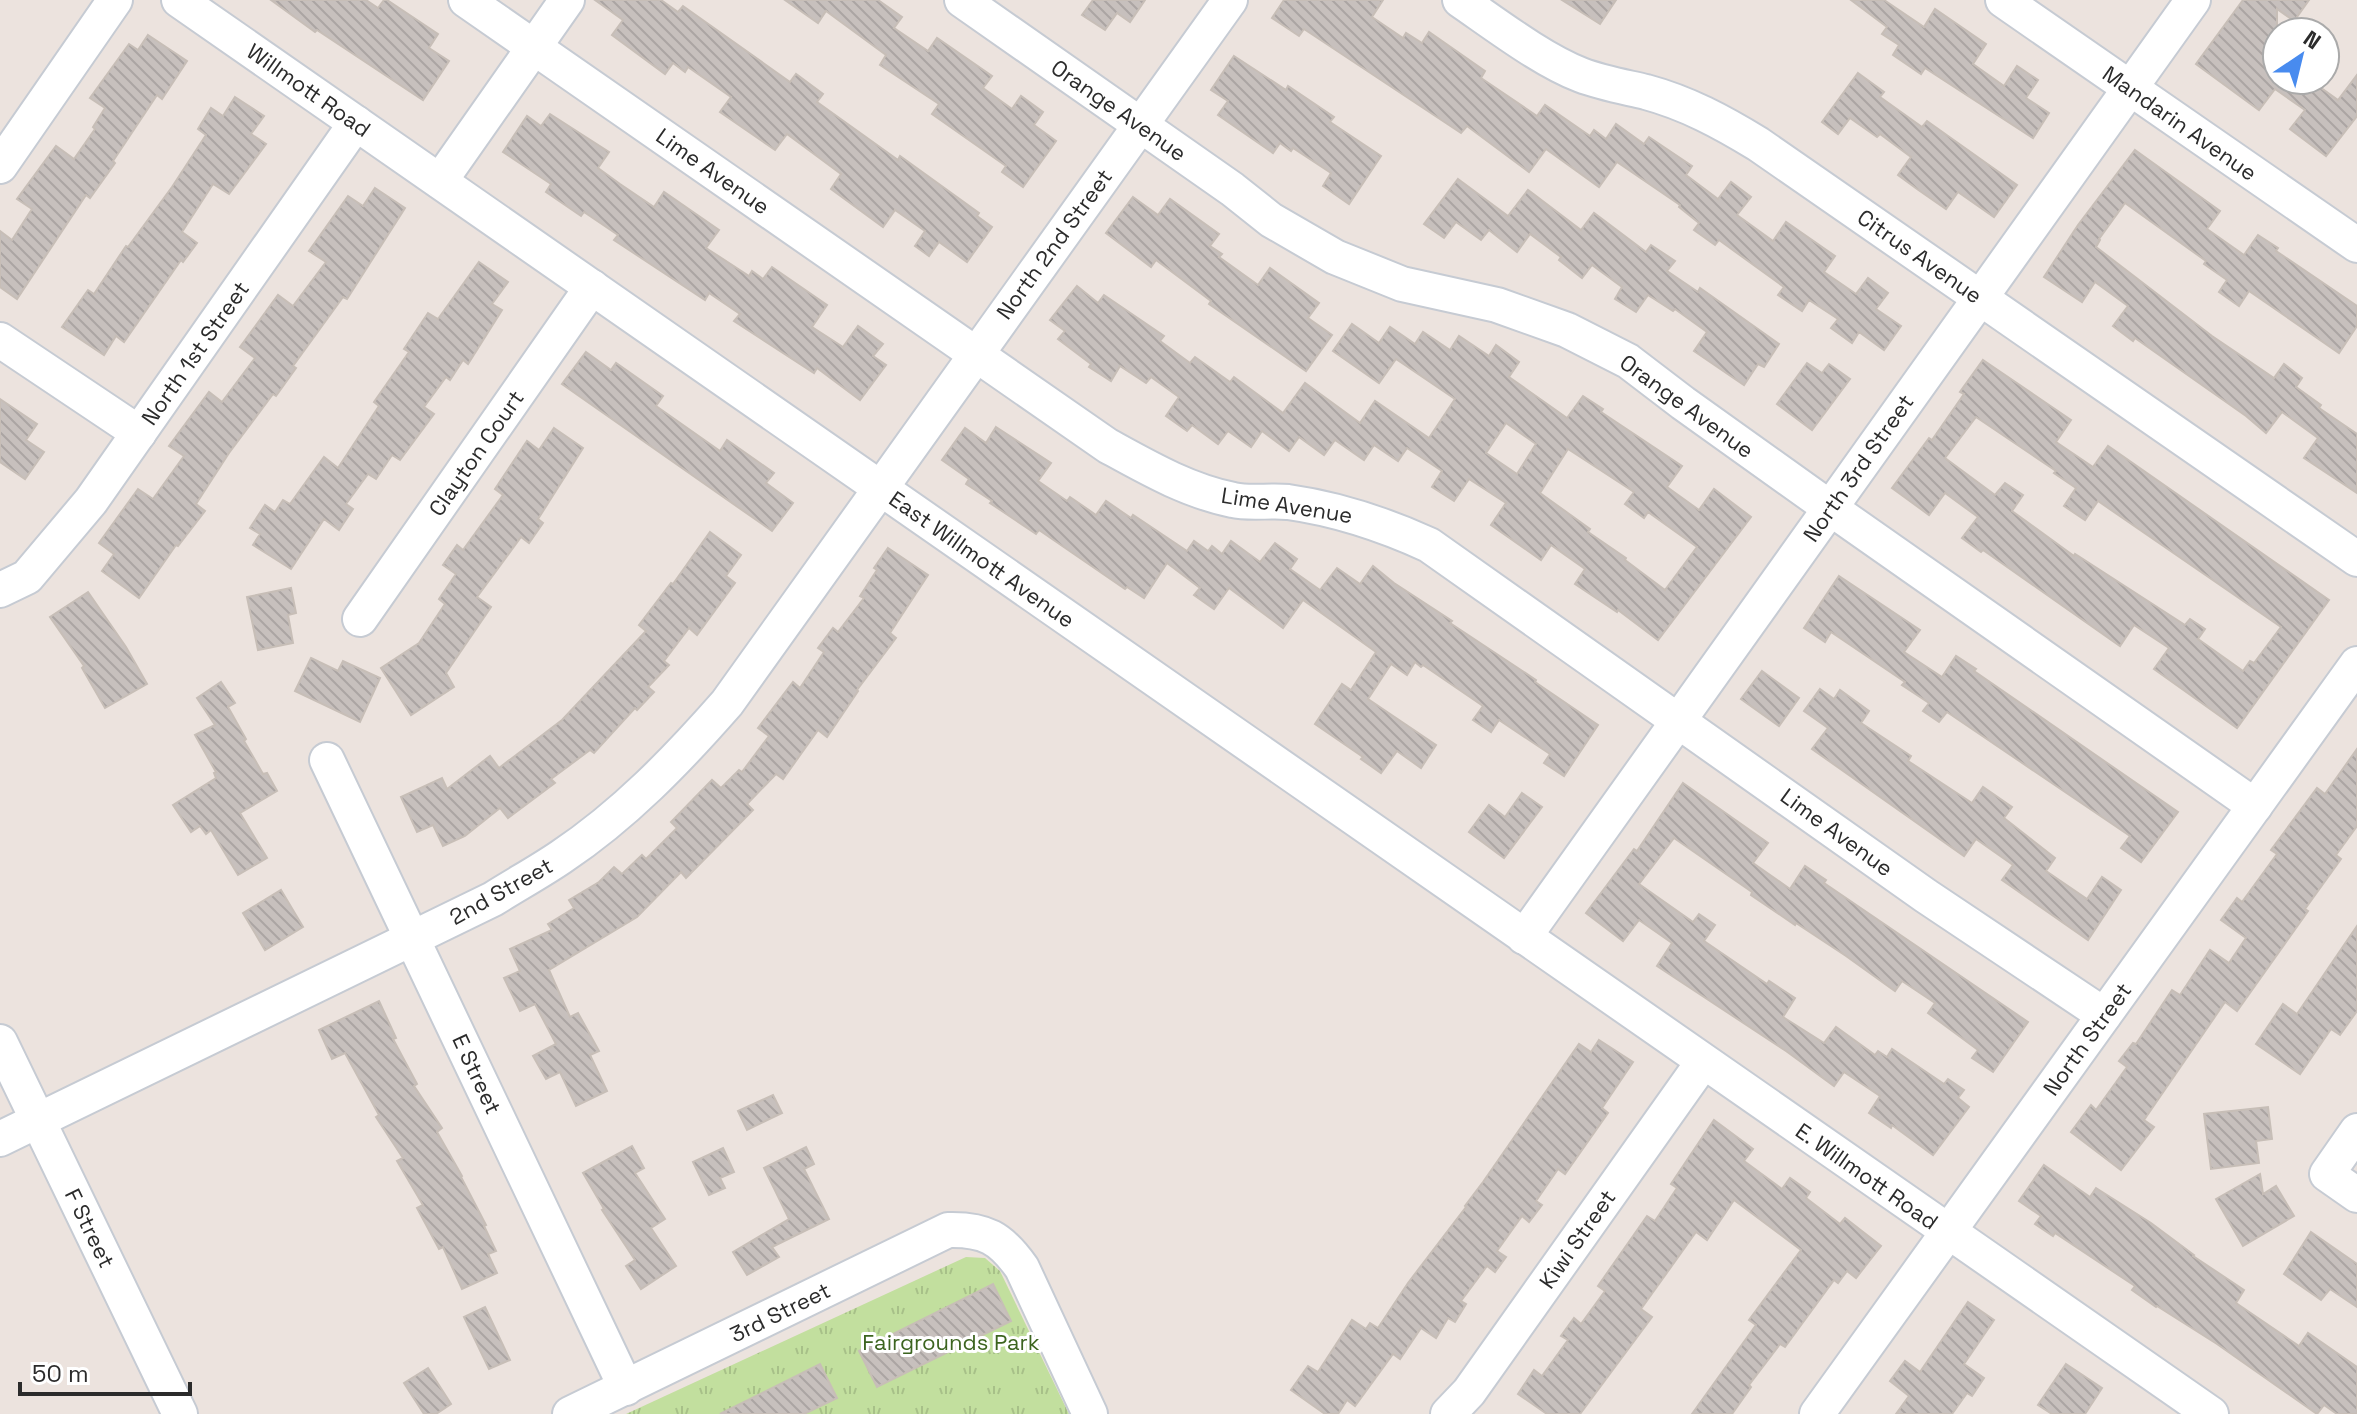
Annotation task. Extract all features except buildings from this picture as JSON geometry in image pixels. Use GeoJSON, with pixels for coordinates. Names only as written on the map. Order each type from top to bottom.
{"type":"FeatureCollection","features":[{"type":"Feature","properties":{"kind":"street"},"geometry":{"type":"LineString","coordinates":[[0,166],[115,0]]}},
{"type":"Feature","properties":{"kind":"street","name":"Willmott Road"},"geometry":{"type":"LineString","coordinates":[[179,0],[440,181]]}},
{"type":"Feature","properties":{"kind":"street","name":"Lime Avenue"},"geometry":{"type":"LineString","coordinates":[[466,0],[1108,446],[1167,478],[1234,500],[1285,501],[1335,510],[1383,524],[1429,545],[1926,896],[2104,1015]]}},
{"type":"Feature","properties":{"kind":"street"},"geometry":{"type":"LineString","coordinates":[[440,181],[567,0]]}},
{"type":"Feature","properties":{"kind":"street","name":"Orange Avenue"},"geometry":{"type":"LineString","coordinates":[[962,0],[1232,189],[1271,220],[1335,257],[1402,284],[1497,305],[1567,330],[1628,361],[1830,508],[2255,806]]}},
{"type":"Feature","properties":{"kind":"street","name":"North 2nd Street"},"geometry":{"type":"LineString","coordinates":[[880,488],[1230,0]]}},
{"type":"Feature","properties":{"kind":"street","name":"Citrus Avenue"},"geometry":{"type":"LineString","coordinates":[[1460,0],[1561,66],[1602,82],[1694,108],[1758,144],[2357,559]]}},
{"type":"Feature","properties":{"kind":"street","name":"Mandarin Avenue"},"geometry":{"type":"LineString","coordinates":[[2003,0],[2129,88],[2353,234]]}},
{"type":"Feature","properties":{"kind":"street","name":"North 3rd Street"},"geometry":{"type":"LineString","coordinates":[[1524,937],[2193,0]]}},
{"type":"Feature","properties":{"kind":"street","name":"North 1st Street"},"geometry":{"type":"LineString","coordinates":[[13,583],[91,501],[356,123]]}},
{"type":"Feature","properties":{"kind":"street","name":"East Willmott Avenue"},"geometry":{"type":"LineString","coordinates":[[440,181],[1524,937]]}},
{"type":"Feature","properties":{"kind":"street","name":"Clayton Court"},"geometry":{"type":"LineString","coordinates":[[360,619],[592,287]]}},
{"type":"Feature","properties":{"kind":"street"},"geometry":{"type":"LineString","coordinates":[[0,340],[139,433]]}},
{"type":"Feature","properties":{"kind":"street","name":"2nd Street"},"geometry":{"type":"LineString","coordinates":[[0,1139],[493,899],[562,856],[605,824],[663,773],[727,703],[880,488]]}},
{"type":"Feature","properties":{"kind":"street","name":"North Street"},"geometry":{"type":"LineString","coordinates":[[1817,1414],[2357,664]]}},
{"type":"Feature","properties":{"kind":"street","name":"E Street"},"geometry":{"type":"LineString","coordinates":[[327,760],[626,1388]]}},
{"type":"Feature","properties":{"kind":"street","name":"E. Willmott Road"},"geometry":{"type":"LineString","coordinates":[[1524,937],[1949,1232],[2197,1410]]}},
{"type":"Feature","properties":{"kind":"street","name":"F Street"},"geometry":{"type":"LineString","coordinates":[[0,1042],[180,1414]]}},
{"type":"Feature","properties":{"kind":"street","name":"Kiwi Street"},"geometry":{"type":"LineString","coordinates":[[1448,1414],[1469,1392],[1703,1062]]}},
{"type":"Feature","properties":{"kind":"street"},"geometry":{"type":"LineString","coordinates":[[2357,1131],[2327,1174],[2357,1195]]}},
{"type":"Feature","properties":{"kind":"street","name":"3rd Street"},"geometry":{"type":"LineString","coordinates":[[570,1414],[948,1230],[971,1229],[992,1237],[1011,1252],[1022,1268],[1090,1414]]}},
{"type":"Feature","properties":{"kind":"green space","name":"Fairgrounds Park"},"geometry":{"type":"Polygon","coordinates":[[[966,1257],[985,1258],[1000,1271],[1069,1414],[626,1414],[966,1257]]]}}]}
